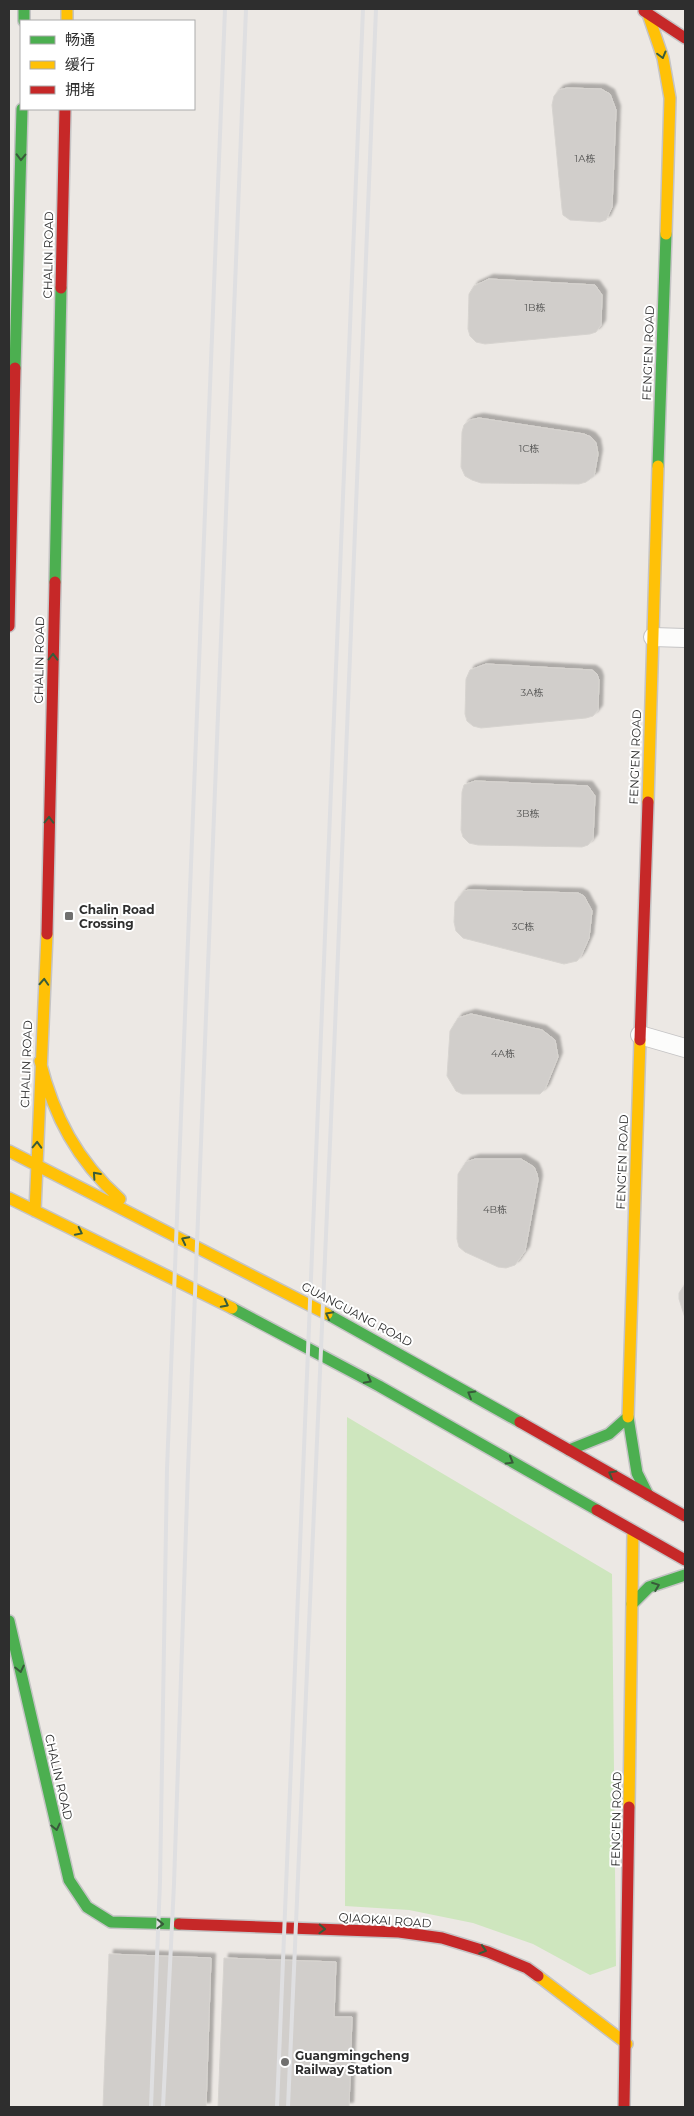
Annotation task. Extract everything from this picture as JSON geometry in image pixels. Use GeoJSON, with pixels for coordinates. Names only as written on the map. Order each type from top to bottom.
{"type":"FeatureCollection","features":[{"type":"Feature","properties":{"kind":"street"},"geometry":{"type":"LineString","coordinates":[[644,11],[685,38]]}},
{"type":"Feature","properties":{"kind":"street","name":"FENG'EN ROAD"},"geometry":{"type":"LineString","coordinates":[[644,11],[662,58],[670,98],[628,1417],[635,1465],[648,1494]]}},
{"type":"Feature","properties":{"kind":"street","name":"FENG'EN ROAD"},"geometry":{"type":"LineString","coordinates":[[670,98],[677,84]]}},
{"type":"Feature","properties":{"kind":"street"},"geometry":{"type":"LineString","coordinates":[[9,626],[22,110]]}},
{"type":"Feature","properties":{"kind":"street","name":"CHALIN ROAD"},"geometry":{"type":"LineString","coordinates":[[36,1211],[40,1061],[48,899],[65,110]]}},
{"type":"Feature","properties":{"kind":"street"},"geometry":{"type":"LineString","coordinates":[[653,637],[685,638]]}},
{"type":"Feature","properties":{"kind":"street"},"geometry":{"type":"LineString","coordinates":[[640,1035],[685,1048]]}},
{"type":"Feature","properties":{"kind":"street"},"geometry":{"type":"LineString","coordinates":[[40,1061],[55,1116],[68,1138],[99,1179],[144,1220]]}},
{"type":"Feature","properties":{"kind":"street","name":"GUANGUANG ROAD"},"geometry":{"type":"LineString","coordinates":[[9,1151],[413,1360],[685,1516]]}},
{"type":"Feature","properties":{"kind":"street"},"geometry":{"type":"LineString","coordinates":[[9,1198],[217,1299],[336,1363],[685,1560]]}},
{"type":"Feature","properties":{"kind":"street"},"geometry":{"type":"LineString","coordinates":[[570,1450],[599,1440],[622,1425],[628,1417]]}},
{"type":"Feature","properties":{"kind":"street","name":"FENG'EN ROAD"},"geometry":{"type":"LineString","coordinates":[[624,2107],[627,2044],[633,1531]]}},
{"type":"Feature","properties":{"kind":"street"},"geometry":{"type":"LineString","coordinates":[[632,1604],[649,1587],[685,1576]]}},
{"type":"Feature","properties":{"kind":"street","name":"CHALIN ROAD"},"geometry":{"type":"LineString","coordinates":[[9,1621],[69,1880],[88,1907],[111,1922]]}},
{"type":"Feature","properties":{"kind":"street","name":"QIAOKAI ROAD"},"geometry":{"type":"LineString","coordinates":[[111,1922],[399,1932],[442,1938],[488,1952],[526,1968],[627,2044]]}},
{"type":"Feature","properties":{"kind":"green space"},"geometry":{"type":"Polygon","coordinates":[[[347,1417],[612,1574],[616,1966],[590,1975],[533,1944],[473,1923],[409,1910],[345,1906],[347,1417]]]}},
{"type":"Feature","properties":{"kind":"building"},"geometry":{"type":"Polygon","coordinates":[[[567,88],[601,89],[610,94],[616,110],[612,207],[606,220],[600,222],[570,220],[563,215],[552,105],[554,96],[559,90],[567,88]]]}},
{"type":"Feature","properties":{"kind":"building"},"geometry":{"type":"Polygon","coordinates":[[[489,279],[595,285],[602,295],[601,325],[596,332],[590,334],[485,344],[476,342],[470,336],[468,329],[469,294],[474,286],[489,279]]]}},
{"type":"Feature","properties":{"kind":"building"},"geometry":{"type":"Polygon","coordinates":[[[479,418],[584,434],[591,437],[596,443],[598,454],[594,476],[586,482],[579,484],[481,483],[472,480],[465,476],[461,467],[462,432],[464,425],[470,420],[479,418]]]}},
{"type":"Feature","properties":{"kind":"building"},"geometry":{"type":"Polygon","coordinates":[[[486,664],[592,670],[597,674],[599,680],[598,710],[593,716],[586,718],[481,728],[473,726],[467,721],[465,714],[466,679],[470,670],[486,664]]]}},
{"type":"Feature","properties":{"kind":"building"},"geometry":{"type":"Polygon","coordinates":[[[475,781],[588,786],[595,796],[593,839],[588,845],[582,847],[478,845],[469,843],[463,837],[461,830],[462,792],[464,785],[475,781]]]}},
{"type":"Feature","properties":{"kind":"building"},"geometry":{"type":"Polygon","coordinates":[[[464,891],[578,893],[584,896],[592,911],[589,938],[581,956],[577,961],[564,964],[463,938],[456,931],[454,922],[455,902],[464,891]]]}},
{"type":"Feature","properties":{"kind":"building"},"geometry":{"type":"Polygon","coordinates":[[[471,1014],[542,1030],[555,1040],[558,1057],[545,1089],[540,1094],[462,1094],[456,1091],[447,1076],[450,1031],[458,1018],[471,1014]]]}},
{"type":"Feature","properties":{"kind":"building"},"geometry":{"type":"Polygon","coordinates":[[[475,1159],[521,1159],[534,1167],[537,1174],[538,1180],[525,1251],[515,1265],[506,1268],[498,1267],[465,1252],[459,1247],[457,1239],[458,1174],[466,1162],[475,1159]]]}},
{"type":"Feature","properties":{"kind":"building"},"geometry":{"type":"Polygon","coordinates":[[[685,1284],[685,1318],[679,1293],[685,1284]]]}},
{"type":"Feature","properties":{"kind":"building"},"geometry":{"type":"Polygon","coordinates":[[[109,1954],[211,1958],[206,2107],[103,2107],[109,1954]]]}},
{"type":"Feature","properties":{"kind":"building","name":"Guangmingcheng Railway Station"},"geometry":{"type":"Polygon","coordinates":[[[224,1958],[336,1962],[334,2017],[352,2017],[349,2107],[218,2107],[224,1958]]]}},
{"type":"Feature","properties":{"kind":"railway"},"geometry":{"type":"LineString","coordinates":[[151,2107],[160,1882],[167,1469],[225,9]]}},
{"type":"Feature","properties":{"kind":"railway"},"geometry":{"type":"LineString","coordinates":[[163,2107],[174,1884],[188,1470],[246,9]]}},
{"type":"Feature","properties":{"kind":"railway"},"geometry":{"type":"LineString","coordinates":[[277,2107],[363,9]]}},
{"type":"Feature","properties":{"kind":"railway"},"geometry":{"type":"LineString","coordinates":[[288,2107],[335,1028],[376,9]]}},
{"type":"Feature","properties":{"kind":"traffic: fast"},"geometry":{"type":"LineString","coordinates":[[24,9],[24,20]]}},
{"type":"Feature","properties":{"kind":"traffic: fast"},"geometry":{"type":"LineString","coordinates":[[15,368],[22,110]]}},
{"type":"Feature","properties":{"kind":"traffic: fast"},"geometry":{"type":"LineString","coordinates":[[658,466],[666,234]]}},
{"type":"Feature","properties":{"kind":"traffic: fast"},"geometry":{"type":"LineString","coordinates":[[55,582],[61,288]]}},
{"type":"Feature","properties":{"kind":"traffic: fast"},"geometry":{"type":"LineString","coordinates":[[232,1308],[379,1386],[597,1510]]}},
{"type":"Feature","properties":{"kind":"traffic: fast"},"geometry":{"type":"LineString","coordinates":[[327,1314],[520,1422]]}},
{"type":"Feature","properties":{"kind":"traffic: fast"},"geometry":{"type":"LineString","coordinates":[[569,1450],[609,1434],[628,1417],[637,1473],[648,1495]]}},
{"type":"Feature","properties":{"kind":"traffic: fast"},"geometry":{"type":"LineString","coordinates":[[632,1604],[649,1587],[685,1575]]}},
{"type":"Feature","properties":{"kind":"traffic: fast"},"geometry":{"type":"LineString","coordinates":[[9,1621],[69,1880],[87,1907],[111,1922],[179,1924]]}},
{"type":"Feature","properties":{"kind":"traffic: slow"},"geometry":{"type":"LineString","coordinates":[[67,9],[67,20]]}},
{"type":"Feature","properties":{"kind":"traffic: slow"},"geometry":{"type":"LineString","coordinates":[[648,14],[663,58],[670,98],[666,234]]}},
{"type":"Feature","properties":{"kind":"traffic: slow"},"geometry":{"type":"LineString","coordinates":[[648,802],[658,466]]}},
{"type":"Feature","properties":{"kind":"traffic: slow"},"geometry":{"type":"LineString","coordinates":[[35,1211],[47,934]]}},
{"type":"Feature","properties":{"kind":"traffic: slow"},"geometry":{"type":"LineString","coordinates":[[628,1417],[640,1040]]}},
{"type":"Feature","properties":{"kind":"traffic: slow"},"geometry":{"type":"LineString","coordinates":[[40,1061],[52,1101],[69,1136],[91,1169],[120,1199]]}},
{"type":"Feature","properties":{"kind":"traffic: slow"},"geometry":{"type":"LineString","coordinates":[[9,1151],[327,1314]]}},
{"type":"Feature","properties":{"kind":"traffic: slow"},"geometry":{"type":"LineString","coordinates":[[9,1198],[232,1308]]}},
{"type":"Feature","properties":{"kind":"traffic: slow"},"geometry":{"type":"LineString","coordinates":[[629,1807],[633,1531]]}},
{"type":"Feature","properties":{"kind":"traffic: slow"},"geometry":{"type":"LineString","coordinates":[[538,1976],[627,2044]]}},
{"type":"Feature","properties":{"kind":"traffic: jam"},"geometry":{"type":"LineString","coordinates":[[644,11],[685,38]]}},
{"type":"Feature","properties":{"kind":"traffic: jam"},"geometry":{"type":"LineString","coordinates":[[61,288],[65,110]]}},
{"type":"Feature","properties":{"kind":"traffic: jam"},"geometry":{"type":"LineString","coordinates":[[9,626],[15,368]]}},
{"type":"Feature","properties":{"kind":"traffic: jam"},"geometry":{"type":"LineString","coordinates":[[47,934],[55,582]]}},
{"type":"Feature","properties":{"kind":"traffic: jam"},"geometry":{"type":"LineString","coordinates":[[640,1040],[648,802]]}},
{"type":"Feature","properties":{"kind":"traffic: jam"},"geometry":{"type":"LineString","coordinates":[[520,1422],[685,1516]]}},
{"type":"Feature","properties":{"kind":"traffic: jam"},"geometry":{"type":"LineString","coordinates":[[597,1510],[685,1560]]}},
{"type":"Feature","properties":{"kind":"traffic: jam"},"geometry":{"type":"LineString","coordinates":[[624,2107],[629,1807]]}},
{"type":"Feature","properties":{"kind":"traffic: jam"},"geometry":{"type":"LineString","coordinates":[[179,1924],[399,1932],[442,1938],[488,1952],[527,1968],[538,1976]]}},
{"type":"Feature","properties":{"kind":"place","name":"Chalin Road Crossing"},"geometry":{"type":"Point","coordinates":[69,916]}},
{"type":"Feature","properties":{"kind":"place","name":"Guangmingcheng Railway Station"},"geometry":{"type":"Point","coordinates":[285,2062]}}]}
